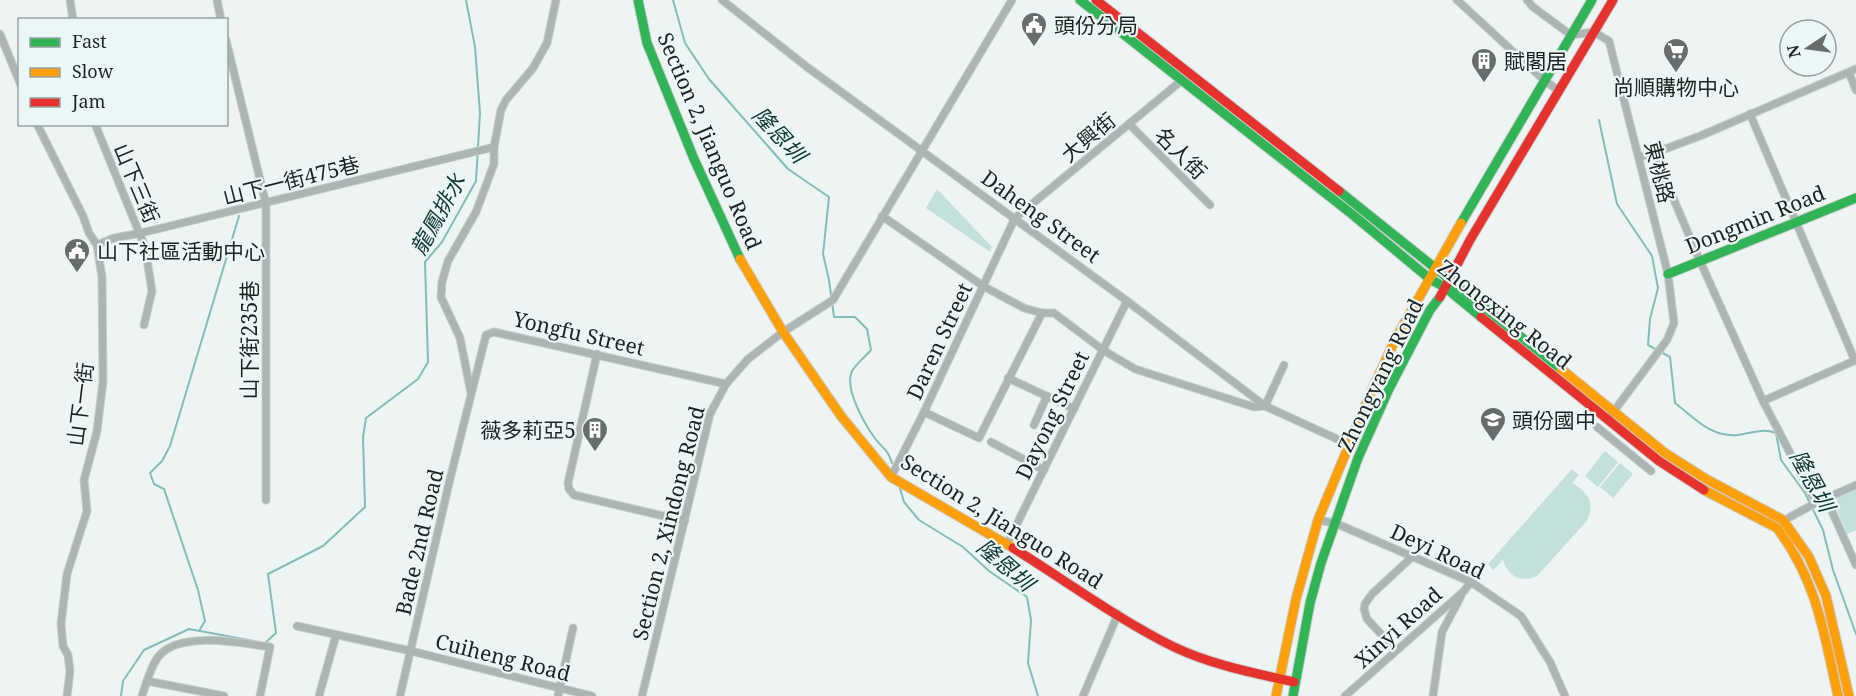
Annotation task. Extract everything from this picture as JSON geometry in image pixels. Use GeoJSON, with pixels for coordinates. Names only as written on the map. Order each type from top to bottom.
{"type":"FeatureCollection","features":[{"type":"Feature","properties":{"kind":"street"},"geometry":{"type":"LineString","coordinates":[[69,0],[73,18]]}},
{"type":"Feature","properties":{"kind":"street"},"geometry":{"type":"LineString","coordinates":[[217,0],[221,18]]}},
{"type":"Feature","properties":{"kind":"street"},"geometry":{"type":"LineString","coordinates":[[472,396],[460,338],[441,297],[442,282],[448,261],[476,213],[494,164],[491,148],[501,110],[506,100],[533,68],[547,43],[556,0]]}},
{"type":"Feature","properties":{"kind":"street","name":"Section 2, Jianguo Road"},"geometry":{"type":"LineString","coordinates":[[638,0],[647,43],[694,159],[744,266],[783,332],[841,416],[891,477],[1007,544],[1175,647],[1226,666],[1294,682]]}},
{"type":"Feature","properties":{"kind":"street","name":"Daheng Street"},"geometry":{"type":"LineString","coordinates":[[722,0],[807,67],[1015,218],[1265,406],[1348,444]]}},
{"type":"Feature","properties":{"kind":"street","name":"Section 2, Xindong Road"},"geometry":{"type":"LineString","coordinates":[[642,696],[710,414],[726,384],[748,359],[783,332],[832,301],[1012,0]]}},
{"type":"Feature","properties":{"kind":"street","name":"Zhongxing Road"},"geometry":{"type":"LineString","coordinates":[[1080,0],[1353,215],[1430,279],[1447,284],[1614,411],[1665,453],[1697,474],[1783,520],[1809,557],[1826,596],[1849,696]]}},
{"type":"Feature","properties":{"kind":"street","name":"Zhongxing Road"},"geometry":{"type":"LineString","coordinates":[[1096,0],[1436,267],[1447,284],[1659,461],[1695,485],[1780,531],[1798,561],[1816,600],[1838,696]]}},
{"type":"Feature","properties":{"kind":"street"},"geometry":{"type":"LineString","coordinates":[[1457,0],[1545,81],[1558,90]]}},
{"type":"Feature","properties":{"kind":"street"},"geometry":{"type":"LineString","coordinates":[[1527,0],[1571,35],[1594,33]]}},
{"type":"Feature","properties":{"kind":"street","name":"Zhongyang Road"},"geometry":{"type":"LineString","coordinates":[[1276,696],[1296,599],[1318,519],[1348,444],[1395,340],[1592,0]]}},
{"type":"Feature","properties":{"kind":"street","name":"Zhongyang Road"},"geometry":{"type":"LineString","coordinates":[[1293,696],[1310,603],[1335,523],[1358,459],[1389,389],[1470,240],[1613,0]]}},
{"type":"Feature","properties":{"kind":"street","name":"東桃路"},"geometry":{"type":"LineString","coordinates":[[1594,33],[1609,41],[1668,274],[1674,322],[1667,340],[1614,411]]}},
{"type":"Feature","properties":{"kind":"street"},"geometry":{"type":"LineString","coordinates":[[0,34],[18,78]]}},
{"type":"Feature","properties":{"kind":"street","name":"山下街235巷"},"geometry":{"type":"LineString","coordinates":[[228,48],[266,204],[266,500]]}},
{"type":"Feature","properties":{"kind":"street"},"geometry":{"type":"LineString","coordinates":[[1640,157],[1852,71],[1856,90]]}},
{"type":"Feature","properties":{"kind":"street","name":"大興街"},"geometry":{"type":"LineString","coordinates":[[1015,218],[1181,81]]}},
{"type":"Feature","properties":{"kind":"street"},"geometry":{"type":"LineString","coordinates":[[1750,114],[1855,360],[1763,401]]}},
{"type":"Feature","properties":{"kind":"street","name":"名人街"},"geometry":{"type":"LineString","coordinates":[[1128,124],[1210,205]]}},
{"type":"Feature","properties":{"kind":"street","name":"山下一街"},"geometry":{"type":"LineString","coordinates":[[38,126],[83,216],[89,233],[97,245],[102,277],[103,381],[97,430],[84,480],[87,511],[67,574],[62,614],[63,646],[68,655],[70,672],[67,696]]}},
{"type":"Feature","properties":{"kind":"street","name":"山下三街"},"geometry":{"type":"LineString","coordinates":[[96,126],[141,233],[152,291],[144,325]]}},
{"type":"Feature","properties":{"kind":"street","name":"山下一街475巷"},"geometry":{"type":"LineString","coordinates":[[97,245],[114,238],[266,204],[491,148]]}},
{"type":"Feature","properties":{"kind":"street"},"geometry":{"type":"LineString","coordinates":[[1654,153],[1763,401],[1815,504]]}},
{"type":"Feature","properties":{"kind":"street","name":"Dongmin Road"},"geometry":{"type":"LineString","coordinates":[[1668,274],[1856,198]]}},
{"type":"Feature","properties":{"kind":"street"},"geometry":{"type":"LineString","coordinates":[[1353,215],[1360,207]]}},
{"type":"Feature","properties":{"kind":"street"},"geometry":{"type":"LineString","coordinates":[[882,216],[983,286],[1024,308],[1042,313],[1054,313],[1103,350],[1135,369],[1254,407],[1265,406],[1284,365]]}},
{"type":"Feature","properties":{"kind":"street","name":"Daren Street"},"geometry":{"type":"LineString","coordinates":[[891,477],[1015,218]]}},
{"type":"Feature","properties":{"kind":"street","name":"Dayong Street"},"geometry":{"type":"LineString","coordinates":[[1007,544],[1127,301]]}},
{"type":"Feature","properties":{"kind":"street"},"geometry":{"type":"LineString","coordinates":[[924,412],[979,438],[1042,313]]}},
{"type":"Feature","properties":{"kind":"street","name":"Yongfu Street"},"geometry":{"type":"LineString","coordinates":[[472,396],[486,335],[494,332],[726,384]]}},
{"type":"Feature","properties":{"kind":"street"},"geometry":{"type":"LineString","coordinates":[[597,354],[568,483],[569,489],[574,495],[685,520]]}},
{"type":"Feature","properties":{"kind":"street"},"geometry":{"type":"LineString","coordinates":[[1008,378],[1074,409]]}},
{"type":"Feature","properties":{"kind":"street","name":"Bade 2nd Road"},"geometry":{"type":"LineString","coordinates":[[400,696],[450,479],[472,396]]}},
{"type":"Feature","properties":{"kind":"street"},"geometry":{"type":"LineString","coordinates":[[1034,425],[1047,396]]}},
{"type":"Feature","properties":{"kind":"street"},"geometry":{"type":"LineString","coordinates":[[1608,419],[1614,411]]}},
{"type":"Feature","properties":{"kind":"street"},"geometry":{"type":"LineString","coordinates":[[1597,427],[1651,471]]}},
{"type":"Feature","properties":{"kind":"street"},"geometry":{"type":"LineString","coordinates":[[991,442],[1044,470]]}},
{"type":"Feature","properties":{"kind":"street"},"geometry":{"type":"LineString","coordinates":[[1790,517],[1856,485]]}},
{"type":"Feature","properties":{"kind":"street"},"geometry":{"type":"LineString","coordinates":[[1826,498],[1856,565]]}},
{"type":"Feature","properties":{"kind":"street","name":"Deyi Road"},"geometry":{"type":"LineString","coordinates":[[1318,519],[1335,523],[1471,582],[1521,615],[1550,662],[1565,696]]}},
{"type":"Feature","properties":{"kind":"street"},"geometry":{"type":"LineString","coordinates":[[1396,651],[1367,619],[1364,609],[1372,594],[1413,556]]}},
{"type":"Feature","properties":{"kind":"street","name":"Xinyi Road"},"geometry":{"type":"LineString","coordinates":[[1345,696],[1464,591],[1471,582]]}},
{"type":"Feature","properties":{"kind":"street"},"geometry":{"type":"LineString","coordinates":[[1433,696],[1442,632],[1464,591]]}},
{"type":"Feature","properties":{"kind":"street"},"geometry":{"type":"LineString","coordinates":[[1083,696],[1118,614]]}},
{"type":"Feature","properties":{"kind":"street","name":"Cuiheng Road"},"geometry":{"type":"LineString","coordinates":[[297,626],[411,651],[559,692],[592,696]]}},
{"type":"Feature","properties":{"kind":"street"},"geometry":{"type":"LineString","coordinates":[[559,692],[573,628]]}},
{"type":"Feature","properties":{"kind":"street"},"geometry":{"type":"LineString","coordinates":[[319,696],[336,635]]}},
{"type":"Feature","properties":{"kind":"street"},"geometry":{"type":"LineString","coordinates":[[142,696],[158,656],[171,647],[198,640],[217,640],[270,647],[260,696]]}},
{"type":"Feature","properties":{"kind":"street"},"geometry":{"type":"LineString","coordinates":[[147,681],[224,696]]}},
{"type":"Feature","properties":{"kind":"shaded area"},"geometry":{"type":"Polygon","coordinates":[[[937,189],[992,247],[990,252],[926,208],[937,189]]]}},
{"type":"Feature","properties":{"kind":"shaded area"},"geometry":{"type":"Polygon","coordinates":[[[1605,451],[1618,462],[1598,487],[1585,476],[1605,451]]]}},
{"type":"Feature","properties":{"kind":"shaded area"},"geometry":{"type":"Polygon","coordinates":[[[1620,463],[1633,474],[1613,498],[1600,487],[1620,463]]]}},
{"type":"Feature","properties":{"kind":"shaded area"},"geometry":{"type":"Polygon","coordinates":[[[1572,469],[1579,475],[1572,483],[1587,495],[1589,500],[1590,510],[1586,522],[1537,576],[1526,579],[1516,577],[1508,571],[1503,560],[1493,570],[1488,564],[1572,469]]]}},
{"type":"Feature","properties":{"kind":"shaded area"},"geometry":{"type":"Polygon","coordinates":[[[1856,490],[1856,530],[1847,534],[1835,505],[1838,498],[1856,490]]]}},
{"type":"Feature","properties":{"kind":"waterway","name":"龍鳳排水"},"geometry":{"type":"LineString","coordinates":[[265,643],[276,633],[268,574],[323,546],[365,507],[363,437],[366,418],[418,379],[428,362],[425,262],[442,242],[476,181],[480,113],[475,47],[466,0]]}},
{"type":"Feature","properties":{"kind":"waterway","name":"隆恩圳"},"geometry":{"type":"LineString","coordinates":[[673,0],[685,43],[709,79],[788,169],[829,197],[823,254],[834,317],[855,317],[867,329],[871,350],[852,371],[851,387],[856,405],[865,423],[892,463]]}},
{"type":"Feature","properties":{"kind":"waterway","name":"隆恩圳"},"geometry":{"type":"LineString","coordinates":[[1599,120],[1617,204],[1652,256],[1658,288],[1650,319],[1648,345],[1670,357],[1675,403],[1704,426],[1720,433],[1728,435],[1762,431],[1776,433],[1781,460],[1805,493],[1823,530],[1833,570],[1856,634]]}},
{"type":"Feature","properties":{"kind":"waterway"},"geometry":{"type":"LineString","coordinates":[[199,631],[205,621],[198,590],[164,489],[154,484],[150,473],[162,461],[170,446],[239,216]]}},
{"type":"Feature","properties":{"kind":"waterway","name":"隆恩圳"},"geometry":{"type":"LineString","coordinates":[[899,485],[904,502],[919,520],[963,547],[989,571],[1027,597],[1031,620],[1028,663],[1038,696]]}},
{"type":"Feature","properties":{"kind":"waterway","name":"龍鳳排水"},"geometry":{"type":"LineString","coordinates":[[121,696],[123,681],[144,650],[189,629],[254,641]]}},
{"type":"Feature","properties":{"kind":"traffic: fast"},"geometry":{"type":"LineString","coordinates":[[638,0],[647,43],[694,159],[740,259]]}},
{"type":"Feature","properties":{"kind":"traffic: fast"},"geometry":{"type":"LineString","coordinates":[[1080,0],[1353,215],[1430,279],[1446,288],[1481,317]]}},
{"type":"Feature","properties":{"kind":"traffic: fast"},"geometry":{"type":"LineString","coordinates":[[1461,223],[1592,0]]}},
{"type":"Feature","properties":{"kind":"traffic: fast"},"geometry":{"type":"LineString","coordinates":[[1339,191],[1561,369]]}},
{"type":"Feature","properties":{"kind":"traffic: fast"},"geometry":{"type":"LineString","coordinates":[[1668,274],[1856,198]]}},
{"type":"Feature","properties":{"kind":"traffic: fast"},"geometry":{"type":"LineString","coordinates":[[1293,696],[1310,603],[1321,563],[1358,458],[1389,389],[1430,310],[1440,297]]}},
{"type":"Feature","properties":{"kind":"traffic: slow"},"geometry":{"type":"LineString","coordinates":[[1276,696],[1296,599],[1318,520],[1395,340],[1461,223]]}},
{"type":"Feature","properties":{"kind":"traffic: slow"},"geometry":{"type":"LineString","coordinates":[[740,259],[783,332],[841,416],[891,477],[1013,548]]}},
{"type":"Feature","properties":{"kind":"traffic: slow"},"geometry":{"type":"LineString","coordinates":[[1561,369],[1665,453],[1706,479],[1783,520],[1809,557],[1826,596],[1849,696]]}},
{"type":"Feature","properties":{"kind":"traffic: slow"},"geometry":{"type":"LineString","coordinates":[[1704,490],[1777,528],[1791,548],[1817,608],[1838,696]]}},
{"type":"Feature","properties":{"kind":"traffic: jam"},"geometry":{"type":"LineString","coordinates":[[1096,0],[1339,191]]}},
{"type":"Feature","properties":{"kind":"traffic: jam"},"geometry":{"type":"LineString","coordinates":[[1440,297],[1470,240],[1613,0]]}},
{"type":"Feature","properties":{"kind":"traffic: jam"},"geometry":{"type":"LineString","coordinates":[[1481,317],[1659,461],[1704,490]]}},
{"type":"Feature","properties":{"kind":"traffic: jam"},"geometry":{"type":"LineString","coordinates":[[1013,548],[1113,612],[1174,647],[1218,664],[1294,682]]}},
{"type":"Feature","properties":{"kind":"place","name":"頭份分局"},"geometry":{"type":"Point","coordinates":[1034,48]}},
{"type":"Feature","properties":{"kind":"place","name":"尚順購物中心"},"geometry":{"type":"Point","coordinates":[1676,74]}},
{"type":"Feature","properties":{"kind":"place","name":"賦閣居"},"geometry":{"type":"Point","coordinates":[1484,84]}},
{"type":"Feature","properties":{"kind":"place","name":"山下社區活動中心"},"geometry":{"type":"Point","coordinates":[77,274]}},
{"type":"Feature","properties":{"kind":"place","name":"頭份國中"},"geometry":{"type":"Point","coordinates":[1493,443]}},
{"type":"Feature","properties":{"kind":"place","name":"薇多莉亞5"},"geometry":{"type":"Point","coordinates":[595,453]}}]}
